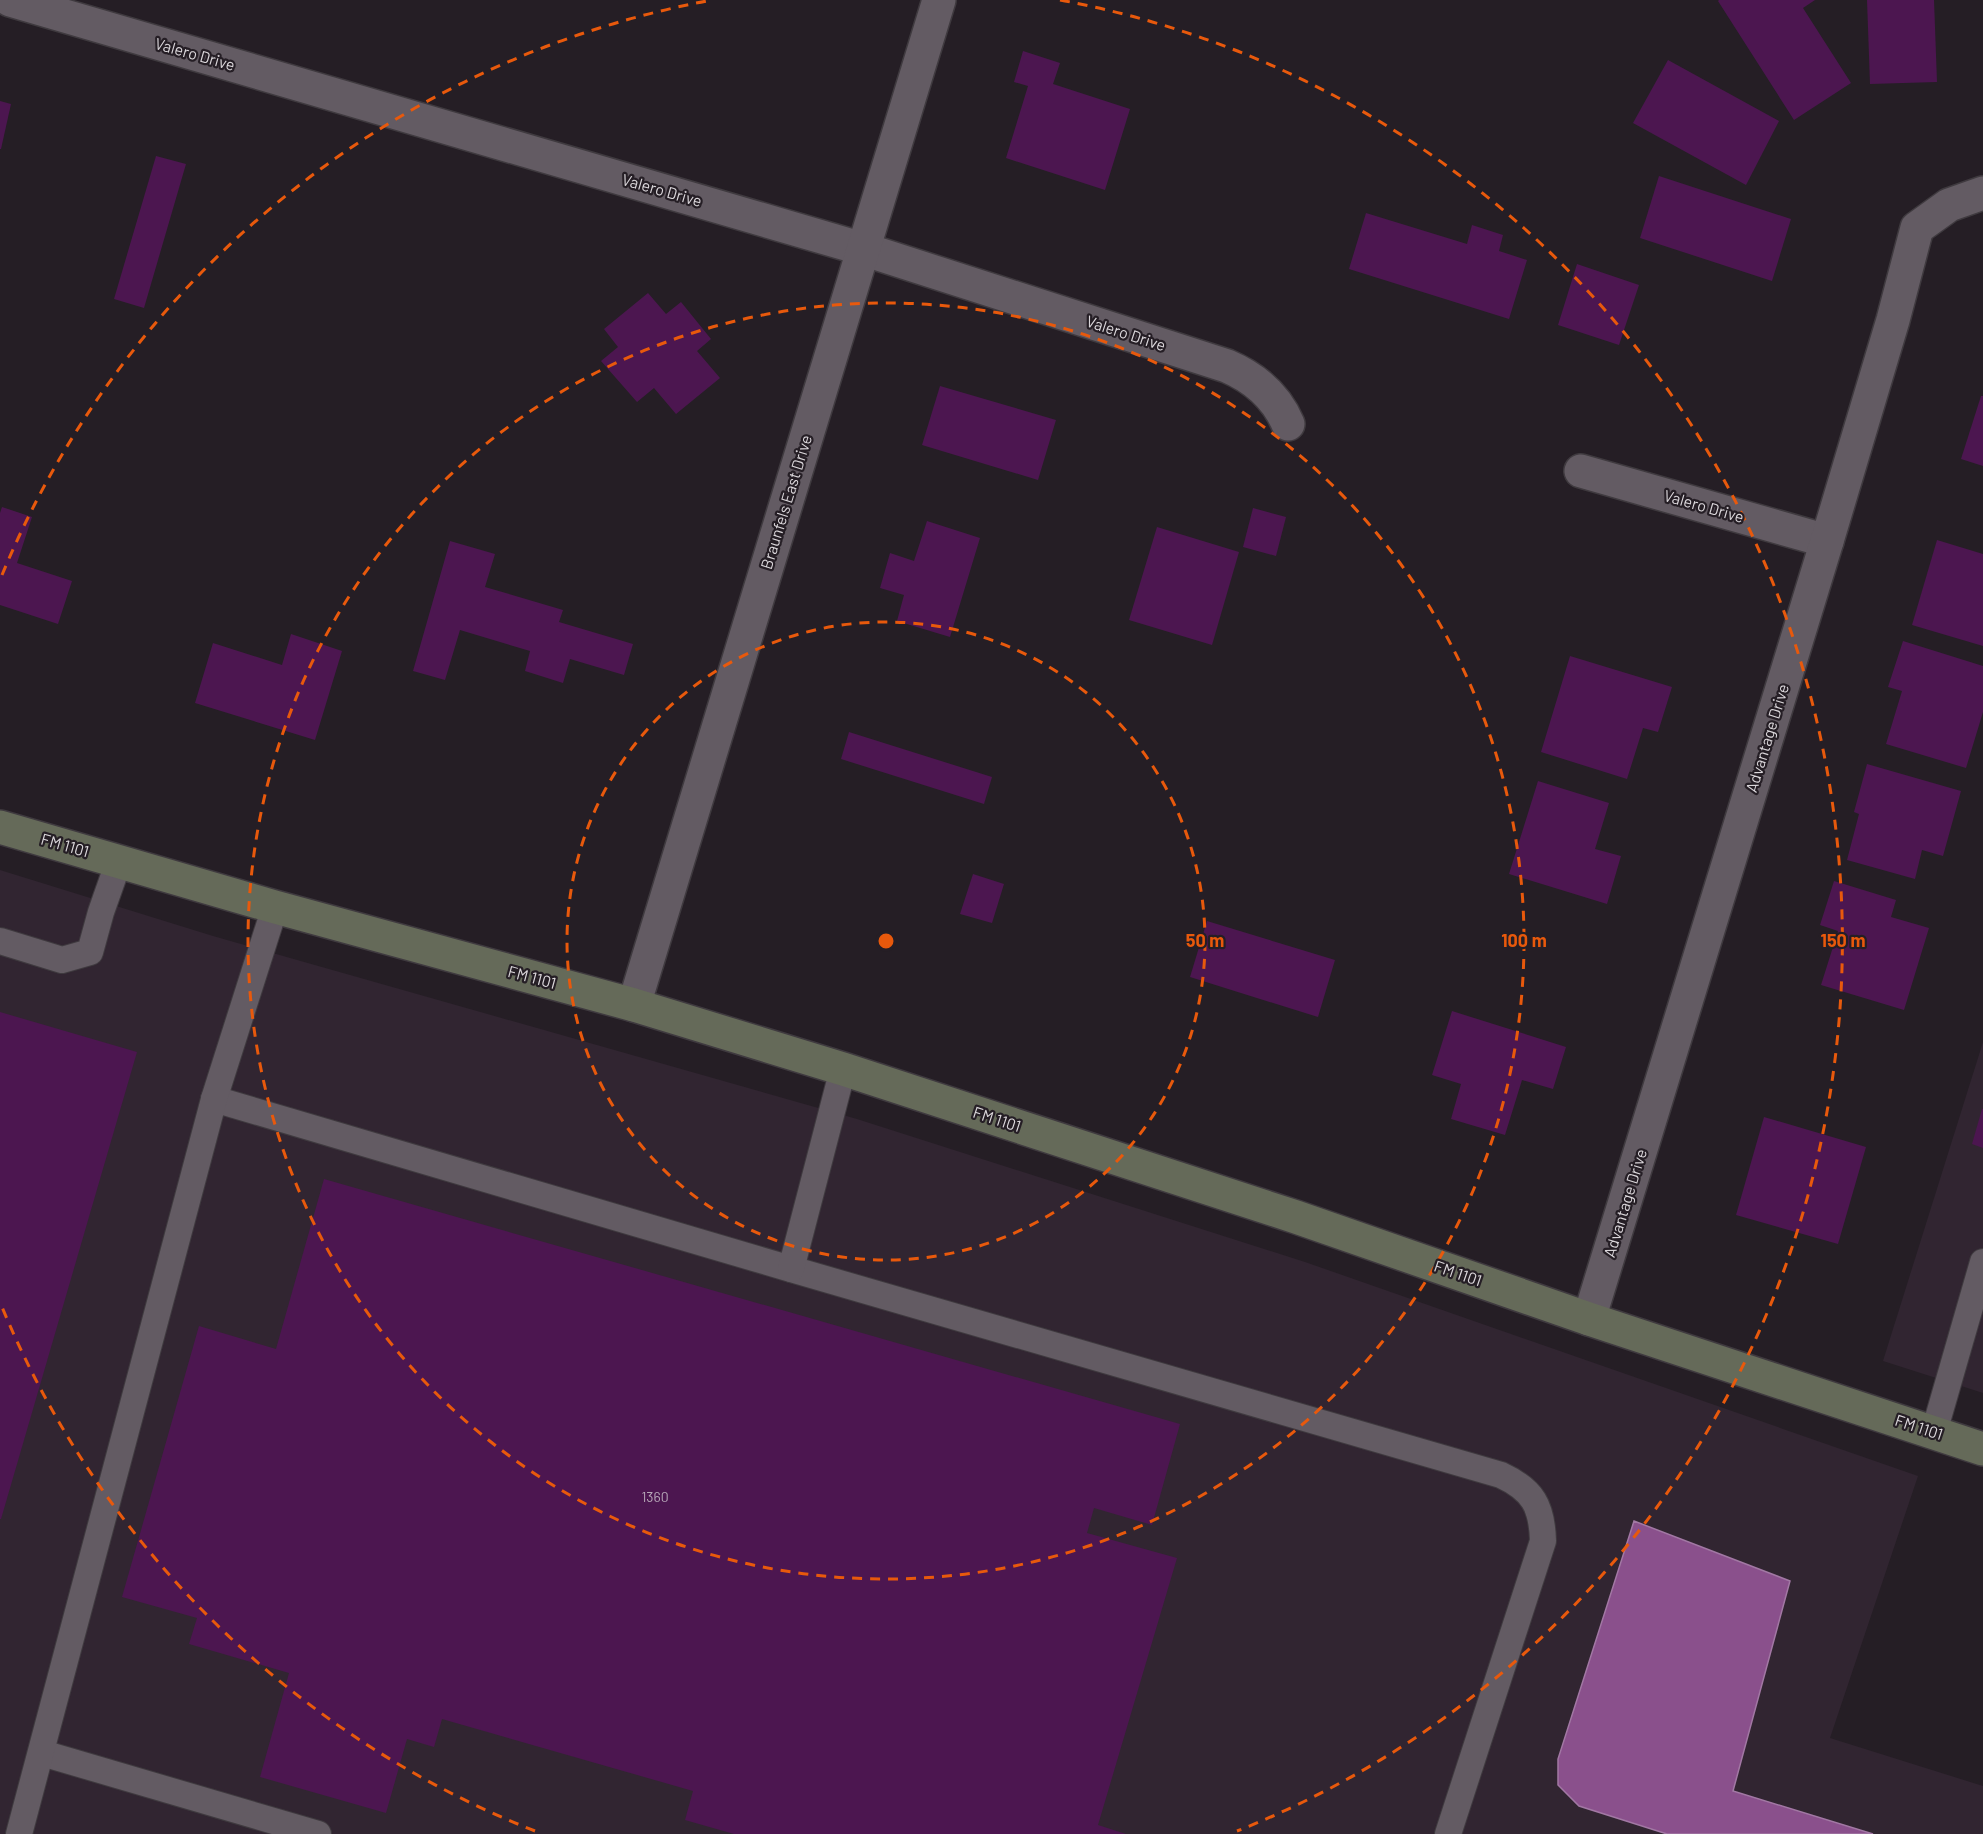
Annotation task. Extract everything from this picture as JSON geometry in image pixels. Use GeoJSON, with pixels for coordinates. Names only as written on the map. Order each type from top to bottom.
{"type":"FeatureCollection","features":[{"type":"Feature","properties":{"kind":"main road","name":"FM 1101"},"geometry":{"type":"LineString","coordinates":[[0,827],[275,907],[634,1005],[843,1069],[1296,1217],[1589,1319],[1983,1449]]}},
{"type":"Feature","properties":{"kind":"street","name":"Valero Drive"},"geometry":{"type":"LineString","coordinates":[[10,0],[863,249],[1227,366],[1250,377],[1263,388],[1282,411],[1288,424]]}},
{"type":"Feature","properties":{"kind":"street","name":"Braunfels East Drive"},"geometry":{"type":"LineString","coordinates":[[634,1005],[939,0]]}},
{"type":"Feature","properties":{"kind":"street","name":"Advantage Drive"},"geometry":{"type":"LineString","coordinates":[[1589,1319],[1827,541],[1893,320],[1917,228],[1949,205],[1983,194]]}},
{"type":"Feature","properties":{"kind":"street","name":"Valero Drive"},"geometry":{"type":"LineString","coordinates":[[1581,471],[1827,541]]}},
{"type":"Feature","properties":{"kind":"lane"},"geometry":{"type":"LineString","coordinates":[[0,941],[63,960],[90,952],[119,861]]}},
{"type":"Feature","properties":{"kind":"lane"},"geometry":{"type":"LineString","coordinates":[[19,1834],[214,1099],[275,907]]}},
{"type":"Feature","properties":{"kind":"lane"},"geometry":{"type":"LineString","coordinates":[[791,1269],[843,1069]]}},
{"type":"Feature","properties":{"kind":"lane"},"geometry":{"type":"LineString","coordinates":[[214,1099],[1501,1475],[1518,1483],[1534,1498],[1542,1520],[1543,1541],[1448,1834]]}},
{"type":"Feature","properties":{"kind":"lane"},"geometry":{"type":"LineString","coordinates":[[1934,1432],[1974,1328],[1983,1262]]}},
{"type":"Feature","properties":{"kind":"lane"},"geometry":{"type":"LineString","coordinates":[[42,1753],[318,1834]]}},
{"type":"Feature","properties":{"kind":"shaded area"},"geometry":{"type":"Polygon","coordinates":[[[0,870],[213,936],[857,1119],[1305,1262],[1918,1476],[1830,1738],[1983,1786],[1983,1834],[0,1834],[0,870]]]}},
{"type":"Feature","properties":{"kind":"shaded area"},"geometry":{"type":"Polygon","coordinates":[[[1983,1042],[1983,1393],[1883,1361],[1983,1042]]]}},
{"type":"Feature","properties":{"kind":"shaded area"},"geometry":{"type":"Polygon","coordinates":[[[1634,1521],[1790,1581],[1733,1791],[1873,1834],[1667,1834],[1579,1806],[1558,1785],[1558,1759],[1634,1521]]]}},
{"type":"Feature","properties":{"kind":"building"},"geometry":{"type":"Polygon","coordinates":[[[1719,0],[1815,0],[1803,8],[1851,83],[1794,120],[1719,0]]]}},
{"type":"Feature","properties":{"kind":"building"},"geometry":{"type":"Polygon","coordinates":[[[1867,0],[1934,0],[1937,82],[1870,84],[1867,0]]]}},
{"type":"Feature","properties":{"kind":"building"},"geometry":{"type":"Polygon","coordinates":[[[1023,51],[1060,63],[1053,84],[1130,109],[1105,190],[1006,158],[1028,86],[1014,82],[1023,51]]]}},
{"type":"Feature","properties":{"kind":"building"},"geometry":{"type":"Polygon","coordinates":[[[1668,60],[1779,121],[1746,185],[1633,123],[1668,60]]]}},
{"type":"Feature","properties":{"kind":"building"},"geometry":{"type":"Polygon","coordinates":[[[0,101],[11,104],[1,149],[0,149],[0,101]]]}},
{"type":"Feature","properties":{"kind":"building"},"geometry":{"type":"Polygon","coordinates":[[[156,156],[186,164],[144,308],[114,299],[156,156]]]}},
{"type":"Feature","properties":{"kind":"building"},"geometry":{"type":"Polygon","coordinates":[[[1659,176],[1791,219],[1772,281],[1640,238],[1659,176]]]}},
{"type":"Feature","properties":{"kind":"building"},"geometry":{"type":"Polygon","coordinates":[[[1366,213],[1467,244],[1472,225],[1503,235],[1499,251],[1527,260],[1509,319],[1349,269],[1366,213]]]}},
{"type":"Feature","properties":{"kind":"building"},"geometry":{"type":"Polygon","coordinates":[[[1577,264],[1639,285],[1619,345],[1558,325],[1577,264]]]}},
{"type":"Feature","properties":{"kind":"building"},"geometry":{"type":"Polygon","coordinates":[[[648,293],[666,314],[681,302],[711,339],[697,351],[720,378],[676,414],[654,388],[637,402],[601,361],[618,347],[604,329],[648,293]]]}},
{"type":"Feature","properties":{"kind":"building"},"geometry":{"type":"Polygon","coordinates":[[[940,386],[1056,420],[1038,480],[922,445],[940,386]]]}},
{"type":"Feature","properties":{"kind":"building"},"geometry":{"type":"Polygon","coordinates":[[[1981,396],[1983,396],[1983,466],[1961,459],[1981,396]]]}},
{"type":"Feature","properties":{"kind":"building"},"geometry":{"type":"Polygon","coordinates":[[[2,507],[32,517],[17,563],[72,581],[58,624],[0,605],[0,513],[2,507]]]}},
{"type":"Feature","properties":{"kind":"building"},"geometry":{"type":"Polygon","coordinates":[[[1253,508],[1286,517],[1276,556],[1243,547],[1253,508]]]}},
{"type":"Feature","properties":{"kind":"building"},"geometry":{"type":"Polygon","coordinates":[[[927,521],[980,538],[950,637],[897,621],[904,595],[880,588],[890,553],[914,561],[927,521]]]}},
{"type":"Feature","properties":{"kind":"building"},"geometry":{"type":"Polygon","coordinates":[[[1157,527],[1239,552],[1212,645],[1129,620],[1157,527]]]}},
{"type":"Feature","properties":{"kind":"building"},"geometry":{"type":"Polygon","coordinates":[[[1937,540],[1983,554],[1983,646],[1912,625],[1937,540]]]}},
{"type":"Feature","properties":{"kind":"building"},"geometry":{"type":"Polygon","coordinates":[[[450,541],[495,554],[485,587],[563,610],[559,622],[633,644],[624,675],[570,659],[563,683],[525,671],[530,651],[460,630],[445,680],[413,671],[450,541]]]}},
{"type":"Feature","properties":{"kind":"building"},"geometry":{"type":"Polygon","coordinates":[[[291,634],[342,651],[315,740],[195,703],[213,643],[282,665],[291,634]]]}},
{"type":"Feature","properties":{"kind":"building"},"geometry":{"type":"Polygon","coordinates":[[[1903,641],[1983,666],[1983,712],[1966,768],[1886,744],[1902,691],[1888,687],[1903,641]]]}},
{"type":"Feature","properties":{"kind":"building"},"geometry":{"type":"Polygon","coordinates":[[[1570,656],[1672,687],[1658,732],[1643,728],[1627,779],[1541,752],[1570,656]]]}},
{"type":"Feature","properties":{"kind":"building"},"geometry":{"type":"Polygon","coordinates":[[[849,732],[992,777],[984,804],[841,759],[849,732]]]}},
{"type":"Feature","properties":{"kind":"building"},"geometry":{"type":"Polygon","coordinates":[[[1867,764],[1961,791],[1943,856],[1922,850],[1915,879],[1847,860],[1859,814],[1854,812],[1867,764]]]}},
{"type":"Feature","properties":{"kind":"building"},"geometry":{"type":"Polygon","coordinates":[[[1538,781],[1609,803],[1595,849],[1621,856],[1607,904],[1509,874],[1538,781]]]}},
{"type":"Feature","properties":{"kind":"building"},"geometry":{"type":"Polygon","coordinates":[[[973,874],[1004,884],[992,923],[960,914],[973,874]]]}},
{"type":"Feature","properties":{"kind":"building"},"geometry":{"type":"Polygon","coordinates":[[[1834,881],[1896,900],[1891,917],[1929,928],[1904,1010],[1821,985],[1838,931],[1820,925],[1834,881]]]}},
{"type":"Feature","properties":{"kind":"building"},"geometry":{"type":"Polygon","coordinates":[[[1207,921],[1335,960],[1318,1017],[1190,977],[1207,921]]]}},
{"type":"Feature","properties":{"kind":"building"},"geometry":{"type":"Polygon","coordinates":[[[1452,1011],[1566,1047],[1553,1089],[1522,1080],[1505,1135],[1451,1119],[1461,1084],[1432,1075],[1452,1011]]]}},
{"type":"Feature","properties":{"kind":"building"},"geometry":{"type":"Polygon","coordinates":[[[0,1012],[137,1052],[1,1519],[0,1519],[0,1012]]]}},
{"type":"Feature","properties":{"kind":"building"},"geometry":{"type":"Polygon","coordinates":[[[1983,1109],[1983,1148],[1972,1144],[1983,1109]]]}},
{"type":"Feature","properties":{"kind":"building"},"geometry":{"type":"Polygon","coordinates":[[[1764,1117],[1866,1147],[1838,1244],[1736,1215],[1764,1117]]]}},
{"type":"Feature","properties":{"kind":"building"},"geometry":{"type":"Polygon","coordinates":[[[324,1179],[1180,1424],[1152,1525],[1094,1508],[1087,1533],[1177,1558],[1098,1825],[1126,1834],[734,1834],[685,1820],[693,1791],[442,1719],[434,1747],[407,1739],[386,1813],[260,1777],[289,1673],[189,1644],[197,1618],[122,1597],[199,1326],[276,1349],[324,1179]]]}}]}
